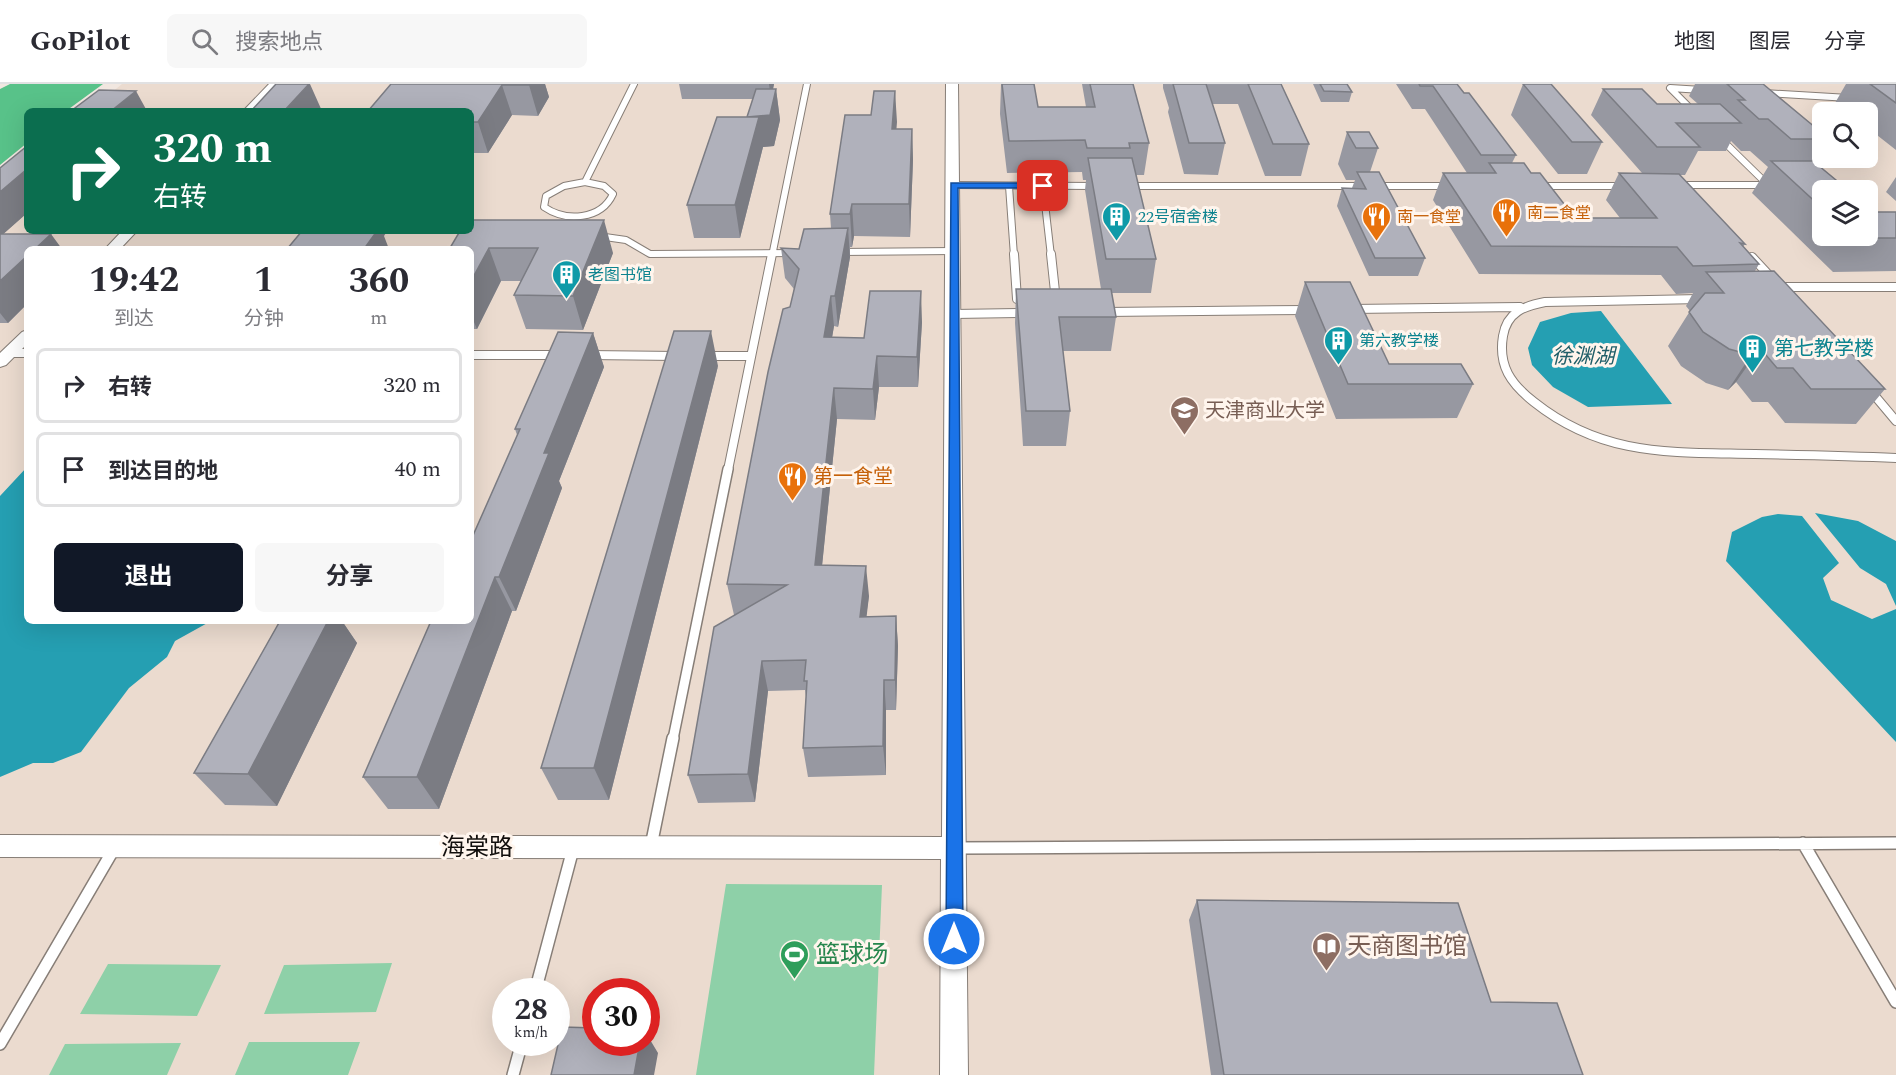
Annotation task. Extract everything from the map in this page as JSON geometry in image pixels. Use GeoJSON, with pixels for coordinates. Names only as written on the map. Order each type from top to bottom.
{"type":"FeatureCollection","features":[{"type":"Feature","properties":{"kind":"street"},"geometry":{"type":"LineString","coordinates":[[252,108],[275,84]]}},
{"type":"Feature","properties":{"kind":"street"},"geometry":{"type":"LineString","coordinates":[[952,84],[954,1075]]}},
{"type":"Feature","properties":{"kind":"street"},"geometry":{"type":"LineString","coordinates":[[115,246],[127,234]]}},
{"type":"Feature","properties":{"kind":"street"},"geometry":{"type":"LineString","coordinates":[[5,358],[24,338]]}},
{"type":"Feature","properties":{"kind":"street","name":"海棠路"},"geometry":{"type":"LineString","coordinates":[[0,846],[955,848]]}},
{"type":"Feature","properties":{"kind":"lane"},"geometry":{"type":"LineString","coordinates":[[585,182],[634,84]]}},
{"type":"Feature","properties":{"kind":"lane"},"geometry":{"type":"LineString","coordinates":[[651,848],[807,84]]}},
{"type":"Feature","properties":{"kind":"lane"},"geometry":{"type":"LineString","coordinates":[[1695,113],[1670,88],[1706,90]]}},
{"type":"Feature","properties":{"kind":"lane"},"geometry":{"type":"LineString","coordinates":[[1753,93],[1860,98]]}},
{"type":"Feature","properties":{"kind":"lane"},"geometry":{"type":"LineString","coordinates":[[1673,186],[1768,185],[1711,129]]}},
{"type":"Feature","properties":{"kind":"lane"},"geometry":{"type":"LineString","coordinates":[[585,182],[604,185],[610,189],[613,194],[608,205],[566,220],[548,212],[544,207],[546,196],[562,186],[585,182]]}},
{"type":"Feature","properties":{"kind":"lane"},"geometry":{"type":"LineString","coordinates":[[954,185],[1102,186]]}},
{"type":"Feature","properties":{"kind":"lane"},"geometry":{"type":"LineString","coordinates":[[1685,185],[1693,194]]}},
{"type":"Feature","properties":{"kind":"lane"},"geometry":{"type":"LineString","coordinates":[[1009,186],[1018,313]]}},
{"type":"Feature","properties":{"kind":"lane"},"geometry":{"type":"LineString","coordinates":[[1043,186],[1057,313]]}},
{"type":"Feature","properties":{"kind":"lane"},"geometry":{"type":"LineString","coordinates":[[1114,186],[1457,186]]}},
{"type":"Feature","properties":{"kind":"lane"},"geometry":{"type":"LineString","coordinates":[[1529,186],[1625,186]]}},
{"type":"Feature","properties":{"kind":"lane"},"geometry":{"type":"LineString","coordinates":[[593,235],[626,240],[650,254],[806,253]]}},
{"type":"Feature","properties":{"kind":"lane"},"geometry":{"type":"LineString","coordinates":[[829,252],[954,252]]}},
{"type":"Feature","properties":{"kind":"lane"},"geometry":{"type":"LineString","coordinates":[[1748,253],[1786,293]]}},
{"type":"Feature","properties":{"kind":"lane"},"geometry":{"type":"LineString","coordinates":[[1780,287],[1896,287]]}},
{"type":"Feature","properties":{"kind":"lane"},"geometry":{"type":"LineString","coordinates":[[1342,309],[1520,307],[1545,302],[1708,299]]}},
{"type":"Feature","properties":{"kind":"lane"},"geometry":{"type":"LineString","coordinates":[[1520,307],[1505,322],[1500,350],[1504,370],[1516,388],[1550,414],[1584,434],[1633,448],[1671,452],[1896,458]]}},
{"type":"Feature","properties":{"kind":"lane"},"geometry":{"type":"LineString","coordinates":[[1093,312],[1318,309]]}},
{"type":"Feature","properties":{"kind":"lane"},"geometry":{"type":"LineString","coordinates":[[954,314],[1038,313]]}},
{"type":"Feature","properties":{"kind":"lane"},"geometry":{"type":"LineString","coordinates":[[5,358],[24,354]]}},
{"type":"Feature","properties":{"kind":"lane"},"geometry":{"type":"LineString","coordinates":[[474,355],[564,355]]}},
{"type":"Feature","properties":{"kind":"lane"},"geometry":{"type":"LineString","coordinates":[[576,355],[681,356]]}},
{"type":"Feature","properties":{"kind":"lane"},"geometry":{"type":"LineString","coordinates":[[693,356],[751,356]]}},
{"type":"Feature","properties":{"kind":"lane"},"geometry":{"type":"LineString","coordinates":[[1866,387],[1896,421]]}},
{"type":"Feature","properties":{"kind":"lane"},"geometry":{"type":"LineString","coordinates":[[1803,843],[1896,1002]]}},
{"type":"Feature","properties":{"kind":"lane"},"geometry":{"type":"LineString","coordinates":[[955,848],[1896,843]]}},
{"type":"Feature","properties":{"kind":"lane"},"geometry":{"type":"LineString","coordinates":[[0,1044],[115,847]]}},
{"type":"Feature","properties":{"kind":"lane"},"geometry":{"type":"LineString","coordinates":[[539,978],[573,848]]}},
{"type":"Feature","properties":{"kind":"lane"},"geometry":{"type":"LineString","coordinates":[[513,1075],[518,1056]]}},
{"type":"Feature","properties":{"kind":"shaded area","name":"天津商业大学"},"geometry":{"type":"Polygon","coordinates":[[[122,84],[1896,84],[1896,1075],[0,1075],[0,185],[24,165],[24,234],[474,234],[474,108],[93,108],[122,84]]]}},
{"type":"Feature","properties":{"kind":"green space"},"geometry":{"type":"Polygon","coordinates":[[[10,84],[103,84],[70,108],[24,108],[24,145],[0,165],[0,89],[10,84]]]}},
{"type":"Feature","properties":{"kind":"green space","name":"篮球场"},"geometry":{"type":"Polygon","coordinates":[[[726,884],[882,885],[874,1075],[696,1075],[726,884]]]}},
{"type":"Feature","properties":{"kind":"green space"},"geometry":{"type":"Polygon","coordinates":[[[392,963],[376,1012],[264,1014],[284,965],[392,963]]]}},
{"type":"Feature","properties":{"kind":"green space"},"geometry":{"type":"Polygon","coordinates":[[[108,964],[221,965],[197,1016],[80,1014],[108,964]]]}},
{"type":"Feature","properties":{"kind":"green space"},"geometry":{"type":"Polygon","coordinates":[[[249,1042],[360,1042],[348,1075],[235,1075],[249,1042]]]}},
{"type":"Feature","properties":{"kind":"green space"},"geometry":{"type":"Polygon","coordinates":[[[181,1043],[167,1075],[49,1075],[65,1044],[181,1043]]]}},
{"type":"Feature","properties":{"kind":"water","name":"徐渊湖"},"geometry":{"type":"Polygon","coordinates":[[[1601,311],[1672,404],[1588,407],[1553,387],[1532,365],[1528,348],[1540,322],[1571,313],[1601,311]]]}},
{"type":"Feature","properties":{"kind":"water"},"geometry":{"type":"Polygon","coordinates":[[[24,470],[24,624],[206,624],[175,641],[167,657],[129,688],[81,752],[53,763],[33,763],[0,777],[0,496],[24,470]]]}},
{"type":"Feature","properties":{"kind":"water"},"geometry":{"type":"Polygon","coordinates":[[[1815,513],[1858,521],[1896,541],[1896,606],[1886,584],[1860,568],[1815,513]]]}},
{"type":"Feature","properties":{"kind":"water"},"geometry":{"type":"Polygon","coordinates":[[[1778,514],[1802,516],[1839,563],[1823,578],[1831,600],[1872,619],[1896,609],[1896,742],[1726,561],[1732,532],[1762,517],[1778,514]]]}},
{"type":"Feature","properties":{"kind":"building"},"geometry":{"type":"Polygon","coordinates":[[[276,84],[309,84],[287,108],[254,108],[276,84]]]}},
{"type":"Feature","properties":{"kind":"building"},"geometry":{"type":"Polygon","coordinates":[[[391,84],[529,84],[502,85],[478,122],[474,122],[474,108],[371,108],[391,84]]]}},
{"type":"Feature","properties":{"kind":"building"},"geometry":{"type":"Polygon","coordinates":[[[1002,84],[1034,84],[1038,107],[1095,107],[1090,84],[1133,84],[1149,143],[1129,143],[1130,148],[1087,148],[1085,140],[1009,141],[1002,84]]]}},
{"type":"Feature","properties":{"kind":"building"},"geometry":{"type":"Polygon","coordinates":[[[1173,84],[1206,84],[1225,143],[1189,143],[1173,84]]]}},
{"type":"Feature","properties":{"kind":"building"},"geometry":{"type":"Polygon","coordinates":[[[1248,84],[1281,84],[1309,144],[1273,144],[1248,84]]]}},
{"type":"Feature","properties":{"kind":"building"},"geometry":{"type":"Polygon","coordinates":[[[1320,84],[1347,84],[1352,92],[1324,91],[1320,84]]]}},
{"type":"Feature","properties":{"kind":"building"},"geometry":{"type":"Polygon","coordinates":[[[1419,84],[1457,84],[1464,93],[1469,93],[1516,155],[1481,155],[1433,86],[1420,86],[1419,84]]]}},
{"type":"Feature","properties":{"kind":"building"},"geometry":{"type":"Polygon","coordinates":[[[1523,84],[1551,84],[1602,142],[1572,142],[1523,84]]]}},
{"type":"Feature","properties":{"kind":"building"},"geometry":{"type":"Polygon","coordinates":[[[1727,84],[1763,84],[1812,125],[1812,139],[1791,139],[1768,119],[1759,119],[1738,100],[1745,100],[1727,84]]]}},
{"type":"Feature","properties":{"kind":"building"},"geometry":{"type":"Polygon","coordinates":[[[1870,84],[1896,84],[1896,103],[1870,84]]]}},
{"type":"Feature","properties":{"kind":"building"},"geometry":{"type":"Polygon","coordinates":[[[756,89],[776,89],[770,115],[747,117],[756,89]]]}},
{"type":"Feature","properties":{"kind":"building"},"geometry":{"type":"Polygon","coordinates":[[[1603,89],[1642,89],[1657,104],[1720,104],[1741,123],[1676,123],[1700,147],[1657,147],[1603,89]]]}},
{"type":"Feature","properties":{"kind":"building"},"geometry":{"type":"Polygon","coordinates":[[[99,90],[136,91],[115,108],[75,108],[99,90]]]}},
{"type":"Feature","properties":{"kind":"building"},"geometry":{"type":"Polygon","coordinates":[[[874,91],[895,91],[892,129],[912,129],[909,204],[852,204],[850,214],[830,214],[845,115],[871,115],[874,91]]]}},
{"type":"Feature","properties":{"kind":"building"},"geometry":{"type":"Polygon","coordinates":[[[717,117],[759,117],[735,205],[687,205],[717,117]]]}},
{"type":"Feature","properties":{"kind":"building"},"geometry":{"type":"Polygon","coordinates":[[[1347,132],[1369,132],[1378,148],[1356,148],[1347,132]]]}},
{"type":"Feature","properties":{"kind":"building"},"geometry":{"type":"Polygon","coordinates":[[[24,148],[24,172],[0,192],[0,168],[24,148]]]}},
{"type":"Feature","properties":{"kind":"building"},"geometry":{"type":"Polygon","coordinates":[[[1088,158],[1132,158],[1156,259],[1106,259],[1088,158]]]}},
{"type":"Feature","properties":{"kind":"building"},"geometry":{"type":"Polygon","coordinates":[[[1771,161],[1812,161],[1812,168],[1821,168],[1836,180],[1812,180],[1812,199],[1771,161]]]}},
{"type":"Feature","properties":{"kind":"building"},"geometry":{"type":"Polygon","coordinates":[[[1489,163],[1524,163],[1531,173],[1540,173],[1575,218],[1657,218],[1619,173],[1679,174],[1745,244],[1740,243],[1759,264],[1693,266],[1677,247],[1491,246],[1443,173],[1496,173],[1489,163]]]}},
{"type":"Feature","properties":{"kind":"building"},"geometry":{"type":"Polygon","coordinates":[[[1357,172],[1379,172],[1425,258],[1375,258],[1342,188],[1366,189],[1357,172]]]}},
{"type":"Feature","properties":{"kind":"building"},"geometry":{"type":"Polygon","coordinates":[[[1878,212],[1896,212],[1896,238],[1878,238],[1878,212]]]}},
{"type":"Feature","properties":{"kind":"building"},"geometry":{"type":"Polygon","coordinates":[[[474,220],[604,220],[573,296],[514,295],[538,248],[489,248],[474,276],[474,246],[451,246],[458,234],[474,234],[474,220]]]}},
{"type":"Feature","properties":{"kind":"building"},"geometry":{"type":"Polygon","coordinates":[[[848,228],[835,296],[831,296],[824,337],[864,338],[870,291],[921,291],[917,357],[877,356],[873,389],[834,388],[815,565],[866,566],[860,617],[896,616],[895,680],[884,680],[883,746],[803,748],[806,660],[762,661],[748,774],[688,775],[714,627],[787,585],[727,584],[768,372],[783,309],[790,307],[799,269],[781,248],[799,249],[804,229],[848,228]]]}},
{"type":"Feature","properties":{"kind":"building"},"geometry":{"type":"Polygon","coordinates":[[[0,234],[51,234],[38,246],[24,246],[24,259],[0,281],[0,234]]]}},
{"type":"Feature","properties":{"kind":"building"},"geometry":{"type":"Polygon","coordinates":[[[300,234],[375,234],[366,246],[290,246],[300,234]]]}},
{"type":"Feature","properties":{"kind":"building"},"geometry":{"type":"Polygon","coordinates":[[[1774,271],[1885,389],[1811,389],[1793,368],[1777,368],[1760,348],[1751,355],[1729,349],[1703,332],[1689,312],[1705,293],[1724,293],[1706,272],[1774,271]]]}},
{"type":"Feature","properties":{"kind":"building"},"geometry":{"type":"Polygon","coordinates":[[[1305,282],[1350,282],[1389,364],[1461,364],[1473,384],[1348,384],[1305,282]]]}},
{"type":"Feature","properties":{"kind":"building"},"geometry":{"type":"Polygon","coordinates":[[[1016,289],[1111,289],[1116,317],[1059,317],[1070,411],[1026,411],[1016,289]]]}},
{"type":"Feature","properties":{"kind":"building"},"geometry":{"type":"Polygon","coordinates":[[[674,331],[711,331],[594,768],[541,768],[674,331]]]}},
{"type":"Feature","properties":{"kind":"building"},"geometry":{"type":"Polygon","coordinates":[[[558,332],[593,333],[544,453],[549,453],[499,577],[495,577],[417,777],[363,777],[430,624],[474,624],[474,533],[520,429],[515,429],[558,332]]]}},
{"type":"Feature","properties":{"kind":"building"},"geometry":{"type":"Polygon","coordinates":[[[278,624],[326,624],[248,774],[194,773],[278,624]]]}},
{"type":"Feature","properties":{"kind":"building","name":"天商图书馆"},"geometry":{"type":"Polygon","coordinates":[[[1197,900],[1458,903],[1491,1002],[1557,1003],[1583,1075],[1224,1075],[1197,900]]]}},
{"type":"Feature","properties":{"kind":"building"},"geometry":{"type":"Polygon","coordinates":[[[570,1027],[582,1028],[582,1056],[637,1056],[634,1075],[551,1075],[555,1056],[570,1056],[570,1027]]]}},
{"type":"Feature","properties":{"kind":"place","name":"南二食堂"},"geometry":{"type":"Point","coordinates":[1506,238]}},
{"type":"Feature","properties":{"kind":"place","name":"22号宿舍楼"},"geometry":{"type":"Point","coordinates":[1117,242]}},
{"type":"Feature","properties":{"kind":"place","name":"南一食堂"},"geometry":{"type":"Point","coordinates":[1376,242]}},
{"type":"Feature","properties":{"kind":"place","name":"老图书馆"},"geometry":{"type":"Point","coordinates":[567,300]}},
{"type":"Feature","properties":{"kind":"place","name":"第六教学楼"},"geometry":{"type":"Point","coordinates":[1338,366]}},
{"type":"Feature","properties":{"kind":"place","name":"第七教学楼"},"geometry":{"type":"Point","coordinates":[1753,374]}},
{"type":"Feature","properties":{"kind":"place","name":"天津商业大学"},"geometry":{"type":"Point","coordinates":[1184,436]}},
{"type":"Feature","properties":{"kind":"place","name":"第一食堂"},"geometry":{"type":"Point","coordinates":[792,502]}},
{"type":"Feature","properties":{"kind":"place","name":"天商图书馆"},"geometry":{"type":"Point","coordinates":[1326,972]}},
{"type":"Feature","properties":{"kind":"place","name":"篮球场"},"geometry":{"type":"Point","coordinates":[795,980]}},
{"type":"Feature","properties":{"kind":"route"},"geometry":{"type":"LineString","coordinates":[[954,939],[954,185],[1043,186]]}}]}
